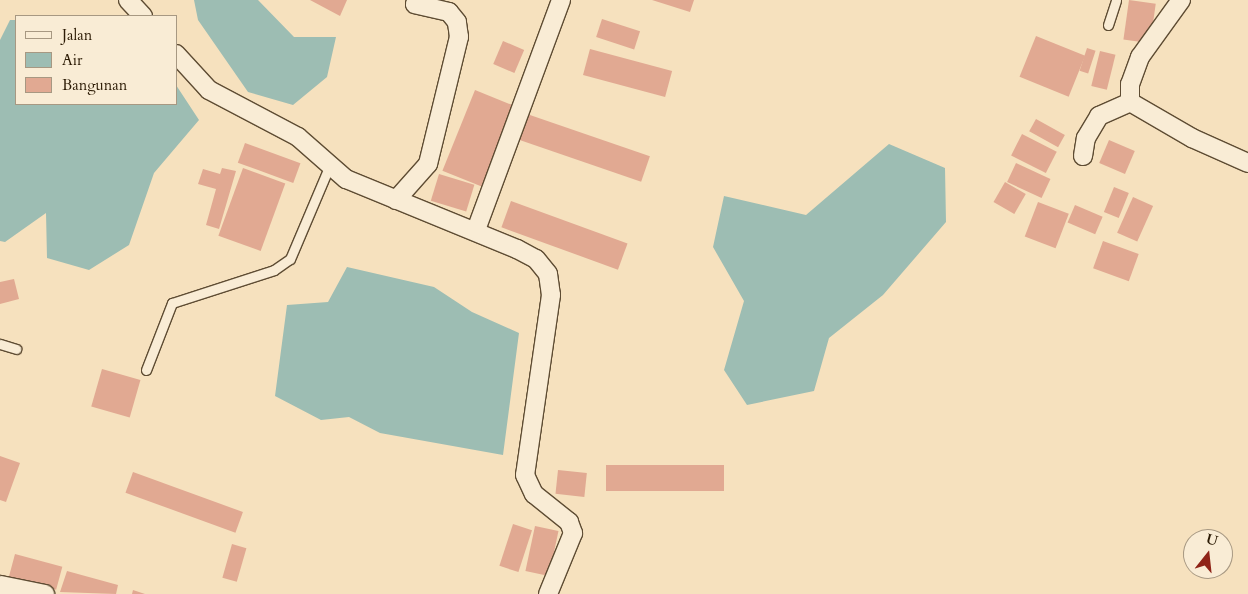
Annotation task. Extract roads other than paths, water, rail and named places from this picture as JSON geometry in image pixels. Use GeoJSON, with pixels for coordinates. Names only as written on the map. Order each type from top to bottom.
{"type":"FeatureCollection","features":[{"type":"Feature","properties":{"kind":"street"},"geometry":{"type":"LineString","coordinates":[[128,0],[142,15]]}},
{"type":"Feature","properties":{"kind":"street"},"geometry":{"type":"LineString","coordinates":[[476,230],[561,0]]}},
{"type":"Feature","properties":{"kind":"street"},"geometry":{"type":"LineString","coordinates":[[1130,102],[1130,84],[1140,57],[1181,0]]}},
{"type":"Feature","properties":{"kind":"street"},"geometry":{"type":"LineString","coordinates":[[396,200],[428,164],[458,37],[457,22],[449,12],[437,6],[415,4]]}},
{"type":"Feature","properties":{"kind":"street"},"geometry":{"type":"LineString","coordinates":[[178,56],[209,90],[298,137],[329,167],[396,200],[476,230],[536,259],[548,274],[551,295],[525,475],[534,494],[569,522],[573,532],[548,594]]}},
{"type":"Feature","properties":{"kind":"street"},"geometry":{"type":"LineString","coordinates":[[1082,156],[1099,116],[1130,102]]}},
{"type":"Feature","properties":{"kind":"street"},"geometry":{"type":"LineString","coordinates":[[1130,102],[1192,138],[1248,163]]}},
{"type":"Feature","properties":{"kind":"street"},"geometry":{"type":"LineString","coordinates":[[0,585],[44,594]]}},
{"type":"Feature","properties":{"kind":"lane"},"geometry":{"type":"LineString","coordinates":[[1108,25],[1116,0]]}},
{"type":"Feature","properties":{"kind":"lane"},"geometry":{"type":"LineString","coordinates":[[146,370],[172,303],[274,270],[290,259],[329,167]]}},
{"type":"Feature","properties":{"kind":"lane"},"geometry":{"type":"LineString","coordinates":[[0,344],[16,349]]}},
{"type":"Feature","properties":{"kind":"water"},"geometry":{"type":"Polygon","coordinates":[[[194,0],[258,0],[294,37],[336,37],[327,77],[293,105],[248,92],[198,20],[194,0]]]}},
{"type":"Feature","properties":{"kind":"water"},"geometry":{"type":"Polygon","coordinates":[[[10,20],[15,20],[15,105],[178,105],[178,88],[199,120],[154,173],[129,245],[89,270],[47,258],[46,213],[5,242],[0,241],[0,40],[10,20]]]}},
{"type":"Feature","properties":{"kind":"water"},"geometry":{"type":"Polygon","coordinates":[[[889,144],[945,168],[946,222],[883,295],[829,338],[814,391],[747,405],[724,370],[744,301],[713,247],[724,196],[806,215],[889,144]]]}},
{"type":"Feature","properties":{"kind":"water"},"geometry":{"type":"Polygon","coordinates":[[[347,267],[434,287],[472,312],[519,333],[503,455],[380,433],[349,417],[321,420],[275,396],[287,305],[328,302],[347,267]]]}}]}
